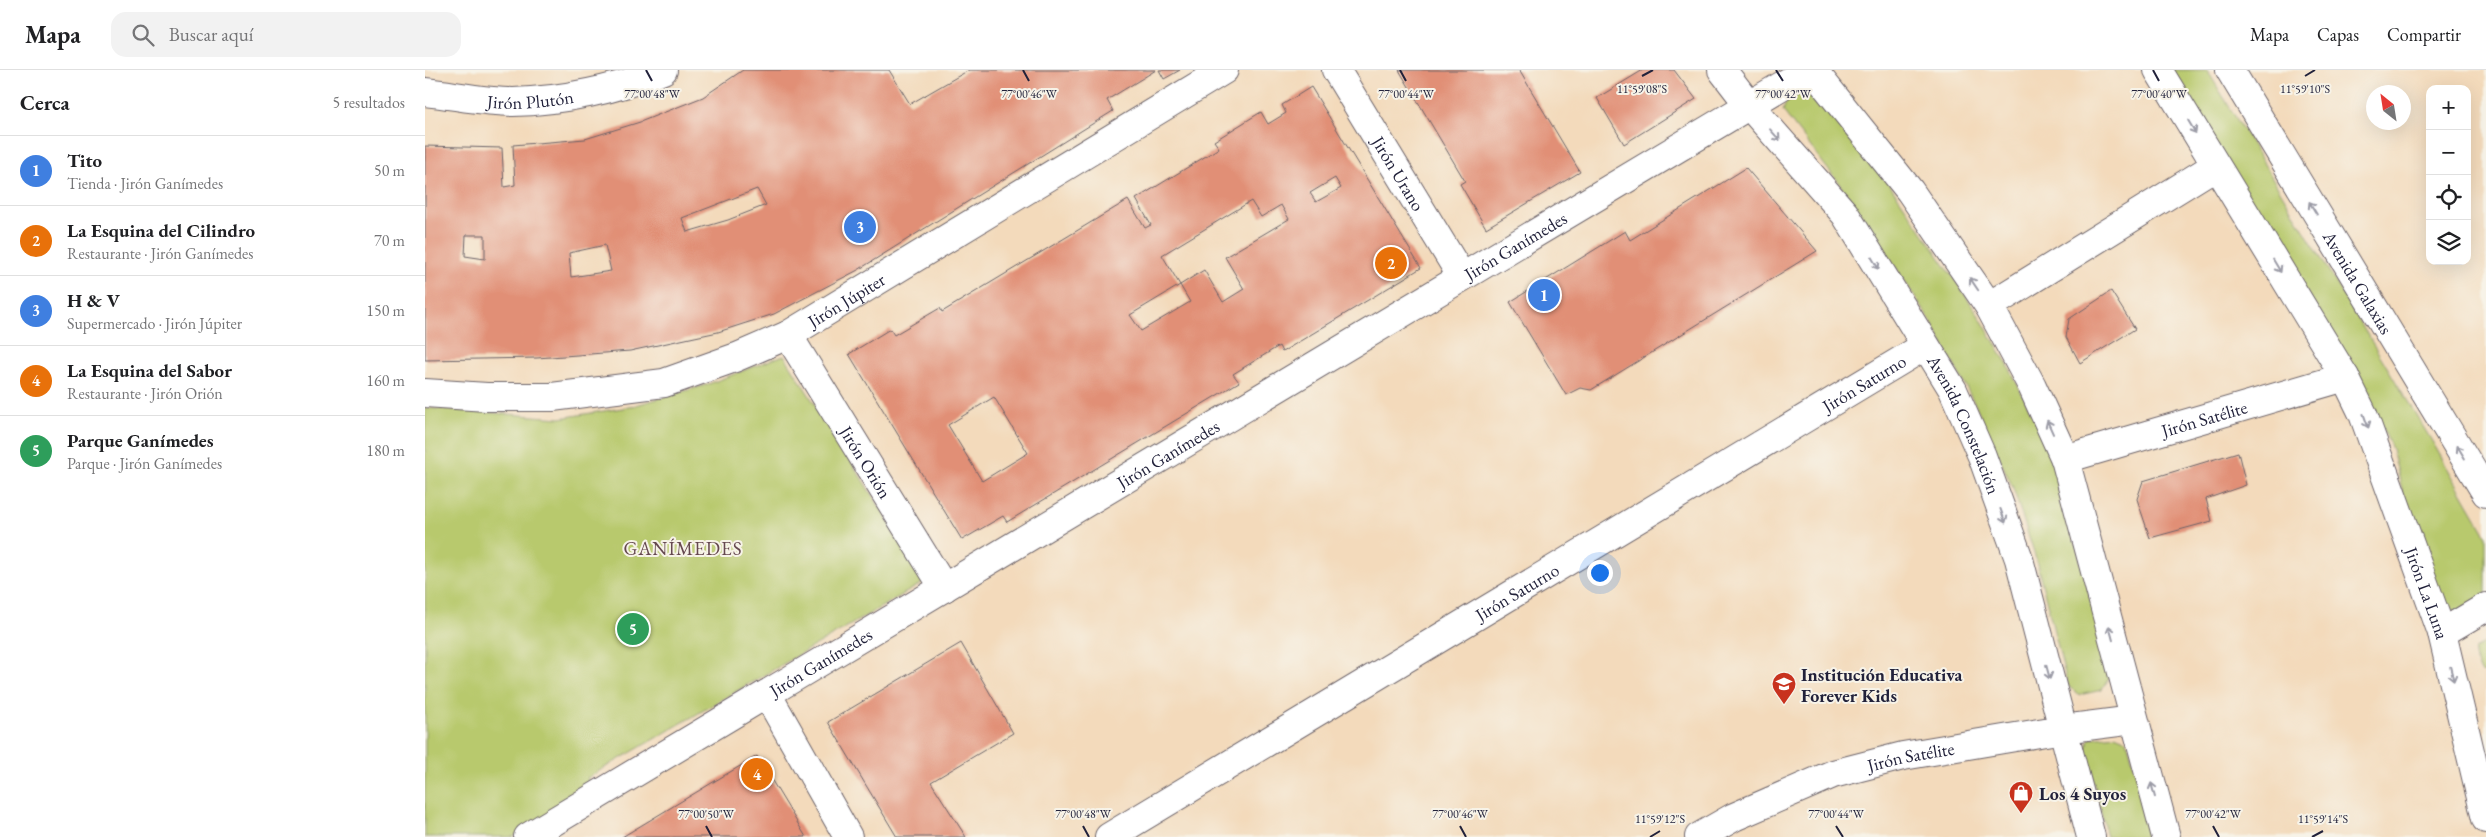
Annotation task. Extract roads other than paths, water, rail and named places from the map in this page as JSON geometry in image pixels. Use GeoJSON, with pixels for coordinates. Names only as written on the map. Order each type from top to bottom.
{"type":"FeatureCollection","features":[{"type":"Feature","properties":{"kind":"street","name":"Jirón Plutón"},"geometry":{"type":"LineString","coordinates":[[425,92],[512,102],[580,94],[651,76],[663,70]]}},
{"type":"Feature","properties":{"kind":"street","name":"Jirón Júpiter"},"geometry":{"type":"LineString","coordinates":[[425,393],[487,397],[552,397],[665,383],[737,357],[788,335],[1224,70]]}},
{"type":"Feature","properties":{"kind":"street","name":"Jirón Urano"},"geometry":{"type":"LineString","coordinates":[[1336,70],[1462,278]]}},
{"type":"Feature","properties":{"kind":"street","name":"Avenida Constelación"},"geometry":{"type":"LineString","coordinates":[[1722,70],[1749,105],[1845,214],[1953,390],[1981,456],[2019,559],[2091,837]]}},
{"type":"Feature","properties":{"kind":"street","name":"Jirón Ganímedes"},"geometry":{"type":"LineString","coordinates":[[528,837],[1808,70]]}},
{"type":"Feature","properties":{"kind":"street"},"geometry":{"type":"LineString","coordinates":[[1813,70],[1909,190],[1989,306],[2032,386],[2065,459],[2166,837]]}},
{"type":"Feature","properties":{"kind":"street"},"geometry":{"type":"LineString","coordinates":[[2158,70],[2345,377]]}},
{"type":"Feature","properties":{"kind":"street","name":"Avenida Galaxias"},"geometry":{"type":"LineString","coordinates":[[2230,70],[2486,493]]}},
{"type":"Feature","properties":{"kind":"street"},"geometry":{"type":"LineString","coordinates":[[1989,306],[2215,166]]}},
{"type":"Feature","properties":{"kind":"street","name":"Jirón Orión"},"geometry":{"type":"LineString","coordinates":[[788,335],[944,588]]}},
{"type":"Feature","properties":{"kind":"street","name":"Jirón Saturno"},"geometry":{"type":"LineString","coordinates":[[1109,837],[1925,346]]}},
{"type":"Feature","properties":{"kind":"street","name":"Jirón Satélite"},"geometry":{"type":"LineString","coordinates":[[2065,459],[2345,377]]}},
{"type":"Feature","properties":{"kind":"street","name":"Jirón La Luna"},"geometry":{"type":"LineString","coordinates":[[2345,377],[2363,414],[2442,633],[2486,819]]}},
{"type":"Feature","properties":{"kind":"street"},"geometry":{"type":"LineString","coordinates":[[2442,633],[2486,607]]}},
{"type":"Feature","properties":{"kind":"street"},"geometry":{"type":"LineString","coordinates":[[767,694],[848,837]]}},
{"type":"Feature","properties":{"kind":"street","name":"Jirón Satélite"},"geometry":{"type":"LineString","coordinates":[[1699,837],[1738,827],[1833,774],[1903,756],[2063,729],[2134,720]]}},
{"type":"Feature","properties":{"kind":"place","name":"H & V"},"geometry":{"type":"Point","coordinates":[860,227]}},
{"type":"Feature","properties":{"kind":"place","name":"La Esquina del Cilindro"},"geometry":{"type":"Point","coordinates":[1391,263]}},
{"type":"Feature","properties":{"kind":"place","name":"Tito"},"geometry":{"type":"Point","coordinates":[1544,295]}},
{"type":"Feature","properties":{"kind":"place","name":"Parque Ganímedes"},"geometry":{"type":"Point","coordinates":[633,629]}},
{"type":"Feature","properties":{"kind":"place","name":"Institución Educativa Forever Kids"},"geometry":{"type":"Point","coordinates":[1784,705]}},
{"type":"Feature","properties":{"kind":"place","name":"La Esquina del Sabor"},"geometry":{"type":"Point","coordinates":[757,774]}},
{"type":"Feature","properties":{"kind":"place","name":"Los 4 Suyos"},"geometry":{"type":"Point","coordinates":[2021,814]}},
{"type":"Feature","properties":{"kind":"district","name":"GANÍMEDES"},"geometry":{"type":"Point","coordinates":[683,548]}}]}
